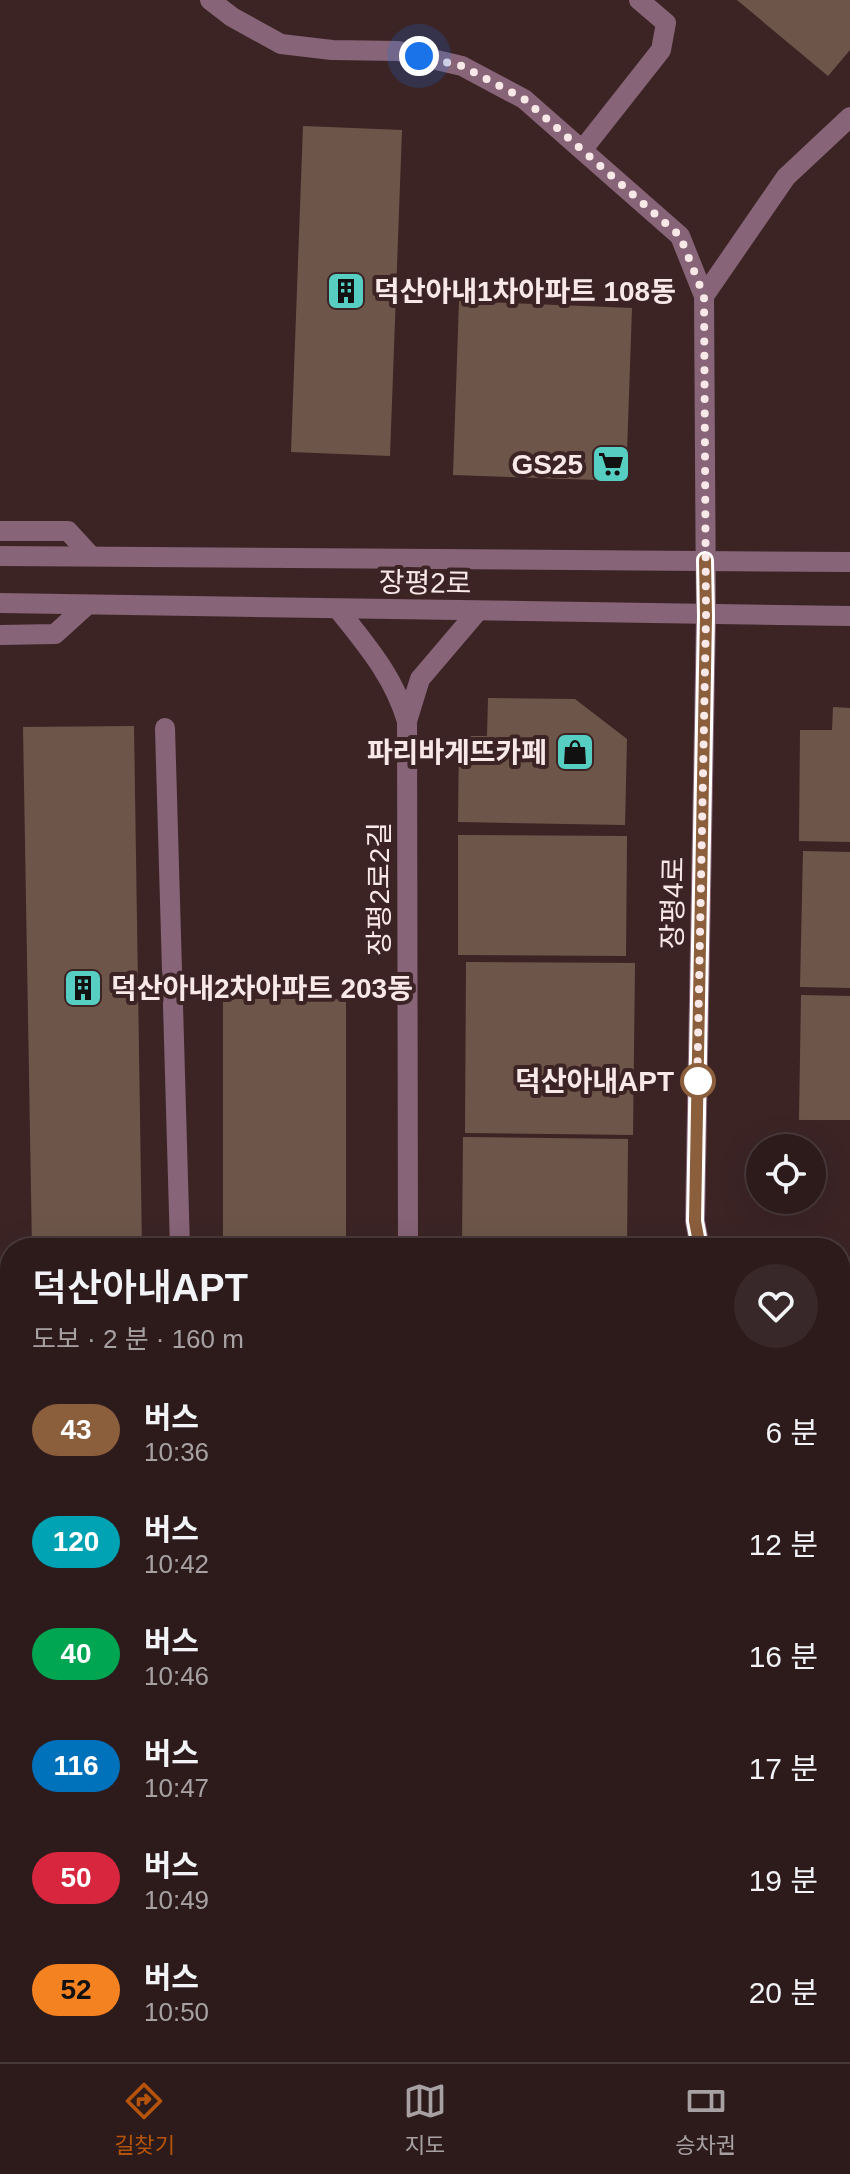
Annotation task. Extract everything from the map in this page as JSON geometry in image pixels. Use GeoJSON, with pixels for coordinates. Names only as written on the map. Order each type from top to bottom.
{"type":"FeatureCollection","features":[{"type":"Feature","properties":{"kind":"street"},"geometry":{"type":"LineString","coordinates":[[210,0],[232,17],[281,44],[332,50],[398,51],[462,66],[524,99],[680,236],[704,296]]}},
{"type":"Feature","properties":{"kind":"street"},"geometry":{"type":"LineString","coordinates":[[583,149],[661,50],[666,23],[639,0]]}},
{"type":"Feature","properties":{"kind":"street"},"geometry":{"type":"LineString","coordinates":[[704,296],[786,177],[850,117]]}},
{"type":"Feature","properties":{"kind":"street","name":"장평4로"},"geometry":{"type":"LineString","coordinates":[[698,1238],[695,1221],[706,616],[704,296]]}},
{"type":"Feature","properties":{"kind":"street"},"geometry":{"type":"LineString","coordinates":[[0,531],[68,531],[91,556]]}},
{"type":"Feature","properties":{"kind":"street","name":"장평2로"},"geometry":{"type":"LineString","coordinates":[[0,556],[850,562]]}},
{"type":"Feature","properties":{"kind":"street","name":"장평2로"},"geometry":{"type":"LineString","coordinates":[[0,603],[850,616]]}},
{"type":"Feature","properties":{"kind":"street"},"geometry":{"type":"LineString","coordinates":[[0,635],[55,634],[87,605]]}},
{"type":"Feature","properties":{"kind":"street"},"geometry":{"type":"LineString","coordinates":[[338,609],[384,668],[395,687],[407,721]]}},
{"type":"Feature","properties":{"kind":"street"},"geometry":{"type":"LineString","coordinates":[[407,721],[420,679],[477,612]]}},
{"type":"Feature","properties":{"kind":"street","name":"장평2로2길"},"geometry":{"type":"LineString","coordinates":[[407,721],[408,1238]]}},
{"type":"Feature","properties":{"kind":"street"},"geometry":{"type":"LineString","coordinates":[[165,728],[180,1238]]}},
{"type":"Feature","properties":{"kind":"building"},"geometry":{"type":"Polygon","coordinates":[[[737,0],[850,0],[850,50],[828,76],[737,0]]]}},
{"type":"Feature","properties":{"kind":"building","name":"덕산아내1차아파트 108동"},"geometry":{"type":"Polygon","coordinates":[[[303,126],[402,130],[390,456],[291,452],[303,126]]]}},
{"type":"Feature","properties":{"kind":"building"},"geometry":{"type":"Polygon","coordinates":[[[459,301],[632,308],[626,481],[453,475],[459,301]]]}},
{"type":"Feature","properties":{"kind":"building"},"geometry":{"type":"Polygon","coordinates":[[[488,698],[575,699],[627,739],[625,825],[458,822],[459,736],[487,736],[488,698]]]}},
{"type":"Feature","properties":{"kind":"building"},"geometry":{"type":"Polygon","coordinates":[[[833,707],[850,708],[850,842],[799,841],[800,730],[832,730],[833,707]]]}},
{"type":"Feature","properties":{"kind":"building","name":"덕산아내2차아파트 203동"},"geometry":{"type":"Polygon","coordinates":[[[134,726],[142,1238],[32,1238],[23,727],[134,726]]]}},
{"type":"Feature","properties":{"kind":"building"},"geometry":{"type":"Polygon","coordinates":[[[458,835],[627,836],[626,956],[458,955],[458,835]]]}},
{"type":"Feature","properties":{"kind":"building"},"geometry":{"type":"Polygon","coordinates":[[[803,851],[850,852],[850,988],[800,987],[803,851]]]}},
{"type":"Feature","properties":{"kind":"building"},"geometry":{"type":"Polygon","coordinates":[[[466,962],[635,963],[633,1135],[465,1133],[466,962]]]}},
{"type":"Feature","properties":{"kind":"building"},"geometry":{"type":"Polygon","coordinates":[[[801,995],[850,996],[850,1120],[799,1120],[801,995]]]}},
{"type":"Feature","properties":{"kind":"building"},"geometry":{"type":"Polygon","coordinates":[[[223,999],[346,999],[346,1238],[223,1238],[223,999]]]}},
{"type":"Feature","properties":{"kind":"building"},"geometry":{"type":"Polygon","coordinates":[[[463,1137],[628,1139],[627,1238],[462,1238],[463,1137]]]}},
{"type":"Feature","properties":{"kind":"bus line","name":"43"},"geometry":{"type":"LineString","coordinates":[[698,1238],[695,1221],[705,560]]}},
{"type":"Feature","properties":{"kind":"place","name":"덕산아내1차아파트 108동"},"geometry":{"type":"Point","coordinates":[346,291]}},
{"type":"Feature","properties":{"kind":"place","name":"GS25"},"geometry":{"type":"Point","coordinates":[611,464]}},
{"type":"Feature","properties":{"kind":"place","name":"파리바게뜨카페"},"geometry":{"type":"Point","coordinates":[575,752]}},
{"type":"Feature","properties":{"kind":"place","name":"덕산아내2차아파트 203동"},"geometry":{"type":"Point","coordinates":[83,988]}},
{"type":"Feature","properties":{"kind":"place","name":"덕산아내APT"},"geometry":{"type":"Point","coordinates":[698,1081]}},
{"type":"Feature","properties":{"kind":"route"},"geometry":{"type":"LineString","coordinates":[[419,56],[462,66],[524,99],[680,236],[704,296],[706,616],[697,1094],[698,1081]]}}]}
